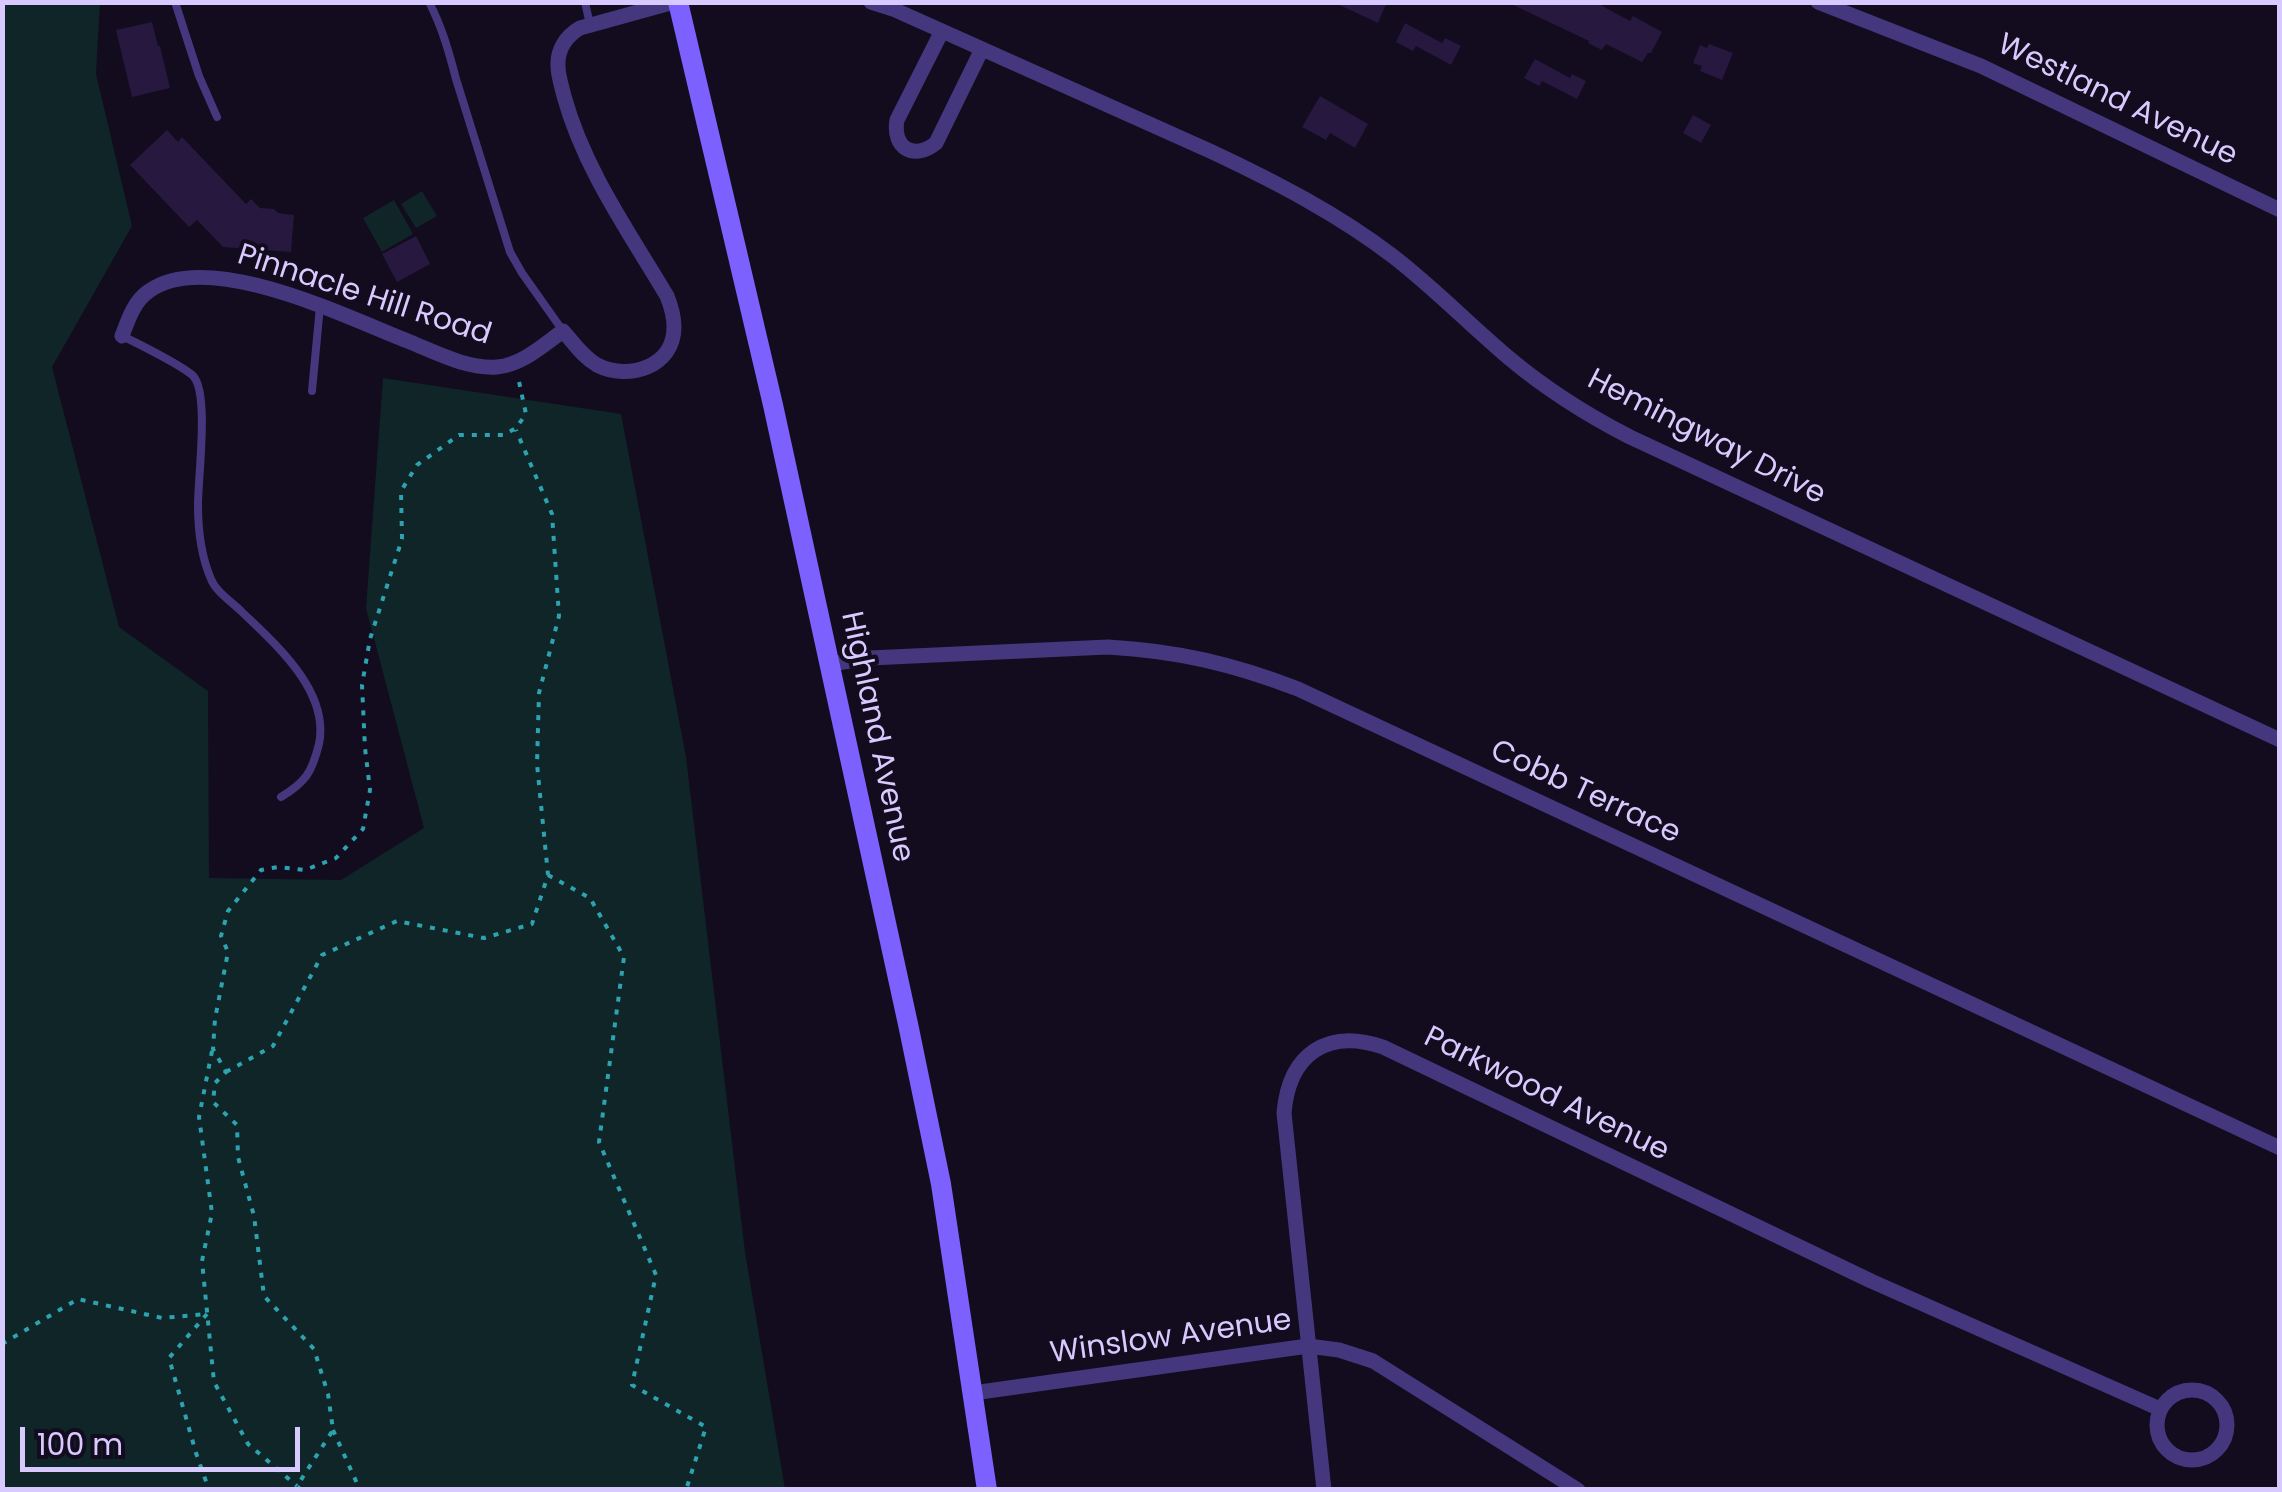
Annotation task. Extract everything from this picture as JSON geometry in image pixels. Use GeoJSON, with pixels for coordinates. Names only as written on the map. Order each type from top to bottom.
{"type":"FeatureCollection","features":[{"type":"Feature","properties":{"kind":"street","name":"Hemingway Drive"},"geometry":{"type":"LineString","coordinates":[[871,2],[1210,150],[1328,213],[1397,259],[1547,387],[1630,438],[2280,740]]}},
{"type":"Feature","properties":{"kind":"street","name":"Westland Avenue"},"geometry":{"type":"LineString","coordinates":[[1818,2],[1981,66],[2280,210]]}},
{"type":"Feature","properties":{"kind":"street"},"geometry":{"type":"LineString","coordinates":[[564,331],[584,356],[616,372],[640,371],[661,358],[672,340],[674,329],[667,296],[584,156],[566,106],[558,75],[558,56],[572,33],[590,25],[681,3]]}},
{"type":"Feature","properties":{"kind":"street","name":"Highland Avenue"},"geometry":{"type":"LineString","coordinates":[[681,3],[830,664],[941,1184],[987,1490]]}},
{"type":"Feature","properties":{"kind":"street"},"geometry":{"type":"LineString","coordinates":[[942,31],[895,127],[898,141],[910,150],[924,151],[936,143],[982,49]]}},
{"type":"Feature","properties":{"kind":"street","name":"Pinnacle Hill Road"},"geometry":{"type":"LineString","coordinates":[[122,336],[132,310],[146,292],[183,277],[202,276],[236,280],[320,306],[474,365],[496,367],[515,363],[564,331]]}},
{"type":"Feature","properties":{"kind":"street","name":"Cobb Terrace"},"geometry":{"type":"LineString","coordinates":[[830,664],[870,658],[1108,648],[1202,658],[1265,676],[1298,688],[2280,1148]]}},
{"type":"Feature","properties":{"kind":"street","name":"Parkwood Avenue"},"geometry":{"type":"LineString","coordinates":[[1324,1490],[1284,1112],[1302,1061],[1315,1049],[1338,1040],[1383,1047],[1871,1282],[2160,1410]]}},
{"type":"Feature","properties":{"kind":"street","name":"Winslow Avenue"},"geometry":{"type":"LineString","coordinates":[[973,1393],[1308,1346],[1340,1350],[1374,1362],[1578,1490]]}},
{"type":"Feature","properties":{"kind":"street"},"geometry":{"type":"LineString","coordinates":[[2200,1390],[2220,1404],[2227,1426],[2224,1438],[2219,1447],[2200,1459],[2178,1457],[2168,1451],[2157,1432],[2160,1410],[2177,1393],[2200,1390]]}},
{"type":"Feature","properties":{"kind":"lane"},"geometry":{"type":"LineString","coordinates":[[175,2],[198,76],[217,117]]}},
{"type":"Feature","properties":{"kind":"lane"},"geometry":{"type":"LineString","coordinates":[[430,2],[450,52],[510,252],[564,331]]}},
{"type":"Feature","properties":{"kind":"lane"},"geometry":{"type":"LineString","coordinates":[[584,2],[590,25]]}},
{"type":"Feature","properties":{"kind":"lane"},"geometry":{"type":"LineString","coordinates":[[312,391],[320,306]]}},
{"type":"Feature","properties":{"kind":"lane"},"geometry":{"type":"LineString","coordinates":[[122,336],[184,368],[196,379],[202,406],[198,509],[202,551],[212,584],[290,662],[314,697],[321,732],[314,762],[300,786],[282,797]]}},
{"type":"Feature","properties":{"kind":"path"},"geometry":{"type":"LineString","coordinates":[[333,1430],[299,1488],[248,1444],[214,1382],[202,1261],[212,1213],[199,1117],[228,952],[221,936],[228,911],[261,870],[278,866],[305,870],[336,858],[363,830],[370,790],[362,686],[370,639],[402,540],[401,491],[418,465],[458,435],[504,435],[516,428],[526,414],[515,363]]}},
{"type":"Feature","properties":{"kind":"path"},"geometry":{"type":"LineString","coordinates":[[360,1490],[333,1430],[328,1394],[314,1349],[264,1296],[254,1216],[238,1157],[238,1125],[212,1102],[215,1083],[226,1072],[273,1046],[322,955],[397,921],[484,938],[532,924],[548,875],[537,764],[539,693],[559,616],[552,514],[516,428]]}},
{"type":"Feature","properties":{"kind":"path"},"geometry":{"type":"LineString","coordinates":[[548,875],[590,898],[624,958],[599,1142],[656,1275],[632,1385],[706,1427],[686,1490]]}},
{"type":"Feature","properties":{"kind":"path"},"geometry":{"type":"LineString","coordinates":[[213,1049],[226,1072]]}},
{"type":"Feature","properties":{"kind":"path"},"geometry":{"type":"LineString","coordinates":[[2,1344],[78,1298],[162,1318],[207,1314]]}},
{"type":"Feature","properties":{"kind":"path"},"geometry":{"type":"LineString","coordinates":[[207,1314],[169,1358],[209,1490]]}},
{"type":"Feature","properties":{"kind":"green space"},"geometry":{"type":"Polygon","coordinates":[[[3,2],[100,3],[96,74],[132,226],[52,367],[119,627],[208,691],[209,878],[341,880],[424,828],[366,608],[383,378],[621,414],[686,757],[745,1252],[785,1489],[3,1489],[3,2]]]}},
{"type":"Feature","properties":{"kind":"green space"},"geometry":{"type":"Polygon","coordinates":[[[422,191],[437,216],[416,228],[401,204],[422,191]]]}},
{"type":"Feature","properties":{"kind":"green space"},"geometry":{"type":"Polygon","coordinates":[[[394,200],[413,234],[382,252],[363,218],[394,200]]]}},
{"type":"Feature","properties":{"kind":"building"},"geometry":{"type":"Polygon","coordinates":[[[1333,2],[1387,2],[1378,23],[1333,2]]]}},
{"type":"Feature","properties":{"kind":"building"},"geometry":{"type":"Polygon","coordinates":[[[1507,2],[1595,2],[1630,21],[1633,16],[1662,32],[1642,62],[1606,44],[1602,50],[1507,2]]]}},
{"type":"Feature","properties":{"kind":"building"},"geometry":{"type":"Polygon","coordinates":[[[152,22],[170,88],[132,97],[116,30],[152,22]]]}},
{"type":"Feature","properties":{"kind":"building"},"geometry":{"type":"Polygon","coordinates":[[[1405,23],[1442,43],[1445,38],[1461,46],[1451,65],[1416,46],[1413,51],[1396,42],[1405,23]]]}},
{"type":"Feature","properties":{"kind":"building"},"geometry":{"type":"Polygon","coordinates":[[[1709,44],[1733,53],[1722,80],[1700,71],[1702,66],[1693,63],[1700,45],[1707,48],[1709,44]]]}},
{"type":"Feature","properties":{"kind":"building"},"geometry":{"type":"Polygon","coordinates":[[[1535,59],[1570,78],[1572,74],[1586,81],[1577,99],[1542,81],[1539,86],[1524,78],[1535,59]]]}},
{"type":"Feature","properties":{"kind":"building"},"geometry":{"type":"Polygon","coordinates":[[[1320,96],[1368,124],[1355,148],[1330,133],[1326,140],[1302,127],[1320,96]]]}},
{"type":"Feature","properties":{"kind":"building"},"geometry":{"type":"Polygon","coordinates":[[[1693,115],[1711,125],[1701,143],[1683,133],[1693,115]]]}},
{"type":"Feature","properties":{"kind":"building"},"geometry":{"type":"Polygon","coordinates":[[[167,130],[178,142],[182,137],[246,204],[251,199],[260,208],[294,215],[291,252],[223,247],[197,220],[189,227],[130,165],[167,130]]]}},
{"type":"Feature","properties":{"kind":"building"},"geometry":{"type":"Polygon","coordinates":[[[416,236],[430,264],[397,282],[382,254],[416,236]]]}}]}
